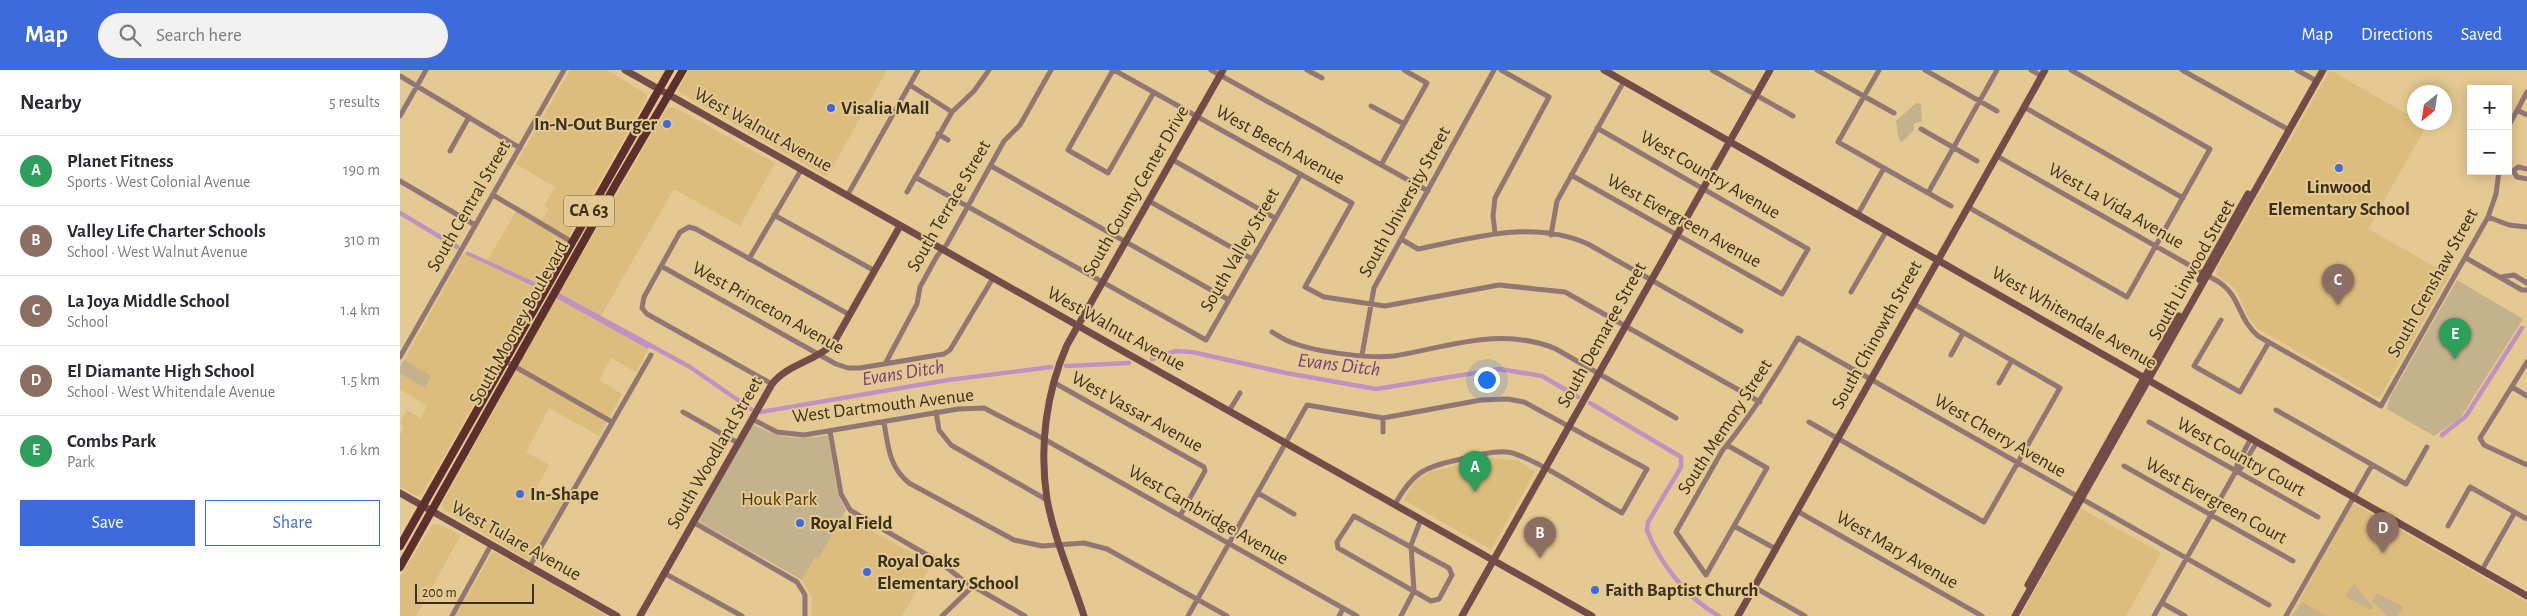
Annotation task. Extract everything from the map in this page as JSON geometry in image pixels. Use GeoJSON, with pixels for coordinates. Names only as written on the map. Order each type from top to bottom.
{"type":"FeatureCollection","features":[{"type":"Feature","properties":{"kind":"main road","name":"South Mooney Boulevard"},"geometry":{"type":"LineString","coordinates":[[400,546],[670,70]]}},
{"type":"Feature","properties":{"kind":"main road","name":"South Mooney Boulevard"},"geometry":{"type":"LineString","coordinates":[[400,567],[682,70]]}},
{"type":"Feature","properties":{"kind":"main road"},"geometry":{"type":"LineString","coordinates":[[582,245],[579,238],[599,201],[606,182]]}},
{"type":"Feature","properties":{"kind":"main road"},"geometry":{"type":"LineString","coordinates":[[543,313],[557,278],[574,250],[572,242]]}},
{"type":"Feature","properties":{"kind":"street"},"geometry":{"type":"LineString","coordinates":[[400,116],[426,70]]}},
{"type":"Feature","properties":{"kind":"street","name":"South Central Street"},"geometry":{"type":"LineString","coordinates":[[400,357],[564,70]]}},
{"type":"Feature","properties":{"kind":"street","name":"West Walnut Avenue"},"geometry":{"type":"LineString","coordinates":[[625,70],[1592,616]]}},
{"type":"Feature","properties":{"kind":"street"},"geometry":{"type":"LineString","coordinates":[[847,196],[918,70]]}},
{"type":"Feature","properties":{"kind":"street"},"geometry":{"type":"LineString","coordinates":[[907,192],[952,112],[974,91],[989,70]]}},
{"type":"Feature","properties":{"kind":"street","name":"South Terrace Street"},"geometry":{"type":"LineString","coordinates":[[885,364],[917,304],[920,287],[968,207],[1004,141],[1024,119],[1051,70]]}},
{"type":"Feature","properties":{"kind":"street"},"geometry":{"type":"LineString","coordinates":[[1113,70],[1068,150],[1108,173],[1154,92]]}},
{"type":"Feature","properties":{"kind":"street","name":"West Beech Avenue"},"geometry":{"type":"LineString","coordinates":[[1113,70],[1352,203],[1305,288],[1324,297],[1370,304]]}},
{"type":"Feature","properties":{"kind":"street"},"geometry":{"type":"LineString","coordinates":[[1211,70],[1222,73],[1428,191]]}},
{"type":"Feature","properties":{"kind":"street"},"geometry":{"type":"LineString","coordinates":[[1307,70],[1322,78]]}},
{"type":"Feature","properties":{"kind":"street"},"geometry":{"type":"LineString","coordinates":[[1381,165],[1427,83],[1404,70]]}},
{"type":"Feature","properties":{"kind":"street","name":"South University Street"},"geometry":{"type":"LineString","coordinates":[[1362,355],[1374,288],[1494,70]]}},
{"type":"Feature","properties":{"kind":"street"},"geometry":{"type":"LineString","coordinates":[[1495,233],[1493,216],[1495,198],[1549,97],[1501,70]]}},
{"type":"Feature","properties":{"kind":"street","name":"West Whitendale Avenue"},"geometry":{"type":"LineString","coordinates":[[1604,70],[2527,596]]}},
{"type":"Feature","properties":{"kind":"street"},"geometry":{"type":"LineString","coordinates":[[1712,70],[1793,116]]}},
{"type":"Feature","properties":{"kind":"street","name":"South Demaree Street"},"geometry":{"type":"LineString","coordinates":[[1465,615],[1494,560],[1770,70]]}},
{"type":"Feature","properties":{"kind":"street"},"geometry":{"type":"LineString","coordinates":[[1818,70],[1894,113]]}},
{"type":"Feature","properties":{"kind":"street"},"geometry":{"type":"LineString","coordinates":[[1879,70],[1838,142],[1951,206]]}},
{"type":"Feature","properties":{"kind":"street"},"geometry":{"type":"LineString","coordinates":[[1925,70],[1997,111]]}},
{"type":"Feature","properties":{"kind":"street"},"geometry":{"type":"LineString","coordinates":[[1928,192],[1997,70]]}},
{"type":"Feature","properties":{"kind":"street"},"geometry":{"type":"LineString","coordinates":[[2031,70],[2044,73]]}},
{"type":"Feature","properties":{"kind":"street"},"geometry":{"type":"LineString","coordinates":[[1968,207],[2127,297],[2210,149],[2071,70]]}},
{"type":"Feature","properties":{"kind":"street"},"geometry":{"type":"LineString","coordinates":[[2182,70],[2287,129]]}},
{"type":"Feature","properties":{"kind":"street"},"geometry":{"type":"LineString","coordinates":[[2297,70],[2313,79],[2302,107]]}},
{"type":"Feature","properties":{"kind":"street","name":"South Linwood Street"},"geometry":{"type":"LineString","coordinates":[[2206,274],[2243,214],[2318,70]]}},
{"type":"Feature","properties":{"kind":"street","name":"South Linwood Street"},"geometry":{"type":"LineString","coordinates":[[2010,616],[2147,379],[2259,174],[2302,107],[2323,70]]}},
{"type":"Feature","properties":{"kind":"street","name":"South County Center Drive"},"geometry":{"type":"LineString","coordinates":[[1084,616],[1047,500],[1044,439],[1046,418],[1054,382],[1059,363],[1078,326],[1222,73]]}},
{"type":"Feature","properties":{"kind":"street","name":"South Chinowth Street"},"geometry":{"type":"LineString","coordinates":[[1738,616],[2044,73]]}},
{"type":"Feature","properties":{"kind":"street"},"geometry":{"type":"LineString","coordinates":[[400,76],[520,148]]}},
{"type":"Feature","properties":{"kind":"street"},"geometry":{"type":"LineString","coordinates":[[1551,235],[1554,209],[1624,81]]}},
{"type":"Feature","properties":{"kind":"street"},"geometry":{"type":"LineString","coordinates":[[910,85],[952,112]]}},
{"type":"Feature","properties":{"kind":"street"},"geometry":{"type":"LineString","coordinates":[[2512,119],[2527,92]]}},
{"type":"Feature","properties":{"kind":"street"},"geometry":{"type":"LineString","coordinates":[[1371,106],[1404,124]]}},
{"type":"Feature","properties":{"kind":"street"},"geometry":{"type":"LineString","coordinates":[[2024,107],[2183,198]]}},
{"type":"Feature","properties":{"kind":"street"},"geometry":{"type":"LineString","coordinates":[[2517,110],[2527,115]]}},
{"type":"Feature","properties":{"kind":"street"},"geometry":{"type":"LineString","coordinates":[[450,151],[469,117]]}},
{"type":"Feature","properties":{"kind":"street","name":"West Country Avenue"},"geometry":{"type":"LineString","coordinates":[[1597,128],[1808,248],[1782,294]]}},
{"type":"Feature","properties":{"kind":"street"},"geometry":{"type":"LineString","coordinates":[[1922,129],[1977,161]]}},
{"type":"Feature","properties":{"kind":"street"},"geometry":{"type":"LineString","coordinates":[[938,134],[948,140]]}},
{"type":"Feature","properties":{"kind":"street","name":"West La Vida Avenue"},"geometry":{"type":"LineString","coordinates":[[1997,156],[2230,289],[2247,325],[2269,342],[2381,406]]}},
{"type":"Feature","properties":{"kind":"street"},"geometry":{"type":"LineString","coordinates":[[1173,160],[1276,218]]}},
{"type":"Feature","properties":{"kind":"street"},"geometry":{"type":"LineString","coordinates":[[991,166],[1229,300]]}},
{"type":"Feature","properties":{"kind":"street"},"geometry":{"type":"LineString","coordinates":[[2527,169],[2518,167],[2513,171],[2517,177],[2527,179]]}},
{"type":"Feature","properties":{"kind":"street"},"geometry":{"type":"LineString","coordinates":[[1858,214],[1884,168]]}},
{"type":"Feature","properties":{"kind":"street"},"geometry":{"type":"LineString","coordinates":[[749,259],[801,170]]}},
{"type":"Feature","properties":{"kind":"street","name":"South Valley Street"},"geometry":{"type":"LineString","coordinates":[[1103,282],[1206,340],[1300,174]]}},
{"type":"Feature","properties":{"kind":"street"},"geometry":{"type":"LineString","coordinates":[[2243,214],[2242,209],[2259,174]]}},
{"type":"Feature","properties":{"kind":"street","name":"West Evergreen Avenue"},"geometry":{"type":"LineString","coordinates":[[1571,175],[1782,294]]}},
{"type":"Feature","properties":{"kind":"street","name":"South Crenshaw Street"},"geometry":{"type":"LineString","coordinates":[[2381,406],[2488,217],[2496,194],[2498,175]]}},
{"type":"Feature","properties":{"kind":"street"},"geometry":{"type":"LineString","coordinates":[[915,177],[1103,282]]}},
{"type":"Feature","properties":{"kind":"street"},"geometry":{"type":"LineString","coordinates":[[400,181],[475,225]]}},
{"type":"Feature","properties":{"kind":"street"},"geometry":{"type":"LineString","coordinates":[[493,195],[572,242]]}},
{"type":"Feature","properties":{"kind":"street"},"geometry":{"type":"LineString","coordinates":[[1149,201],[1252,259]]}},
{"type":"Feature","properties":{"kind":"street"},"geometry":{"type":"LineString","coordinates":[[774,215],[875,271]]}},
{"type":"Feature","properties":{"kind":"street"},"geometry":{"type":"LineString","coordinates":[[2488,217],[2509,225],[2527,227]]}},
{"type":"Feature","properties":{"kind":"street","name":"South Woodland Street"},"geometry":{"type":"LineString","coordinates":[[640,616],[772,384],[790,368],[820,355],[832,344],[900,226]]}},
{"type":"Feature","properties":{"kind":"street"},"geometry":{"type":"LineString","coordinates":[[772,384],[647,314],[642,308],[644,297],[680,232],[685,229],[696,229],[850,315]]}},
{"type":"Feature","properties":{"kind":"street"},"geometry":{"type":"LineString","coordinates":[[1851,292],[1887,230]]}},
{"type":"Feature","properties":{"kind":"street"},"geometry":{"type":"LineString","coordinates":[[1401,239],[1418,249],[1495,233],[1517,232],[1551,235],[1581,241],[1741,332]]}},
{"type":"Feature","properties":{"kind":"street"},"geometry":{"type":"LineString","coordinates":[[2466,258],[2522,290],[2527,290]]}},
{"type":"Feature","properties":{"kind":"street","name":"West Princeton Avenue"},"geometry":{"type":"LineString","coordinates":[[661,266],[820,355],[848,368],[860,368],[944,354],[950,350],[993,278]]}},
{"type":"Feature","properties":{"kind":"street"},"geometry":{"type":"LineString","coordinates":[[2500,277],[2514,275],[2527,283]]}},
{"type":"Feature","properties":{"kind":"street"},"geometry":{"type":"LineString","coordinates":[[1370,304],[1391,306],[1505,285],[1565,292],[1760,402]]}},
{"type":"Feature","properties":{"kind":"street"},"geometry":{"type":"LineString","coordinates":[[1809,422],[1984,522],[2060,388],[1914,304]]}},
{"type":"Feature","properties":{"kind":"street"},"geometry":{"type":"LineString","coordinates":[[2221,320],[2194,366],[2240,392],[2269,342]]}},
{"type":"Feature","properties":{"kind":"street"},"geometry":{"type":"LineString","coordinates":[[1272,332],[1298,345],[1362,355],[1393,356],[1478,339],[1500,338],[1549,346],[1676,418]]}},
{"type":"Feature","properties":{"kind":"street"},"geometry":{"type":"LineString","coordinates":[[1951,355],[1963,333]]}},
{"type":"Feature","properties":{"kind":"street","name":"West Cherry Avenue"},"geometry":{"type":"LineString","coordinates":[[1798,338],[2268,606]]}},
{"type":"Feature","properties":{"kind":"street","name":"South Memory Street"},"geometry":{"type":"LineString","coordinates":[[1734,526],[1706,576],[1676,532],[1727,445],[1760,402],[1798,338]]}},
{"type":"Feature","properties":{"kind":"street"},"geometry":{"type":"LineString","coordinates":[[530,566],[650,355]]}},
{"type":"Feature","properties":{"kind":"street"},"geometry":{"type":"LineString","coordinates":[[1999,383],[2012,360]]}},
{"type":"Feature","properties":{"kind":"street"},"geometry":{"type":"LineString","coordinates":[[505,361],[612,422]]}},
{"type":"Feature","properties":{"kind":"street"},"geometry":{"type":"LineString","coordinates":[[2527,362],[2480,440],[2484,445],[2501,455],[2527,465]]}},
{"type":"Feature","properties":{"kind":"street","name":"West Vassar Avenue"},"geometry":{"type":"LineString","coordinates":[[1054,382],[1206,469],[1180,516]]}},
{"type":"Feature","properties":{"kind":"street"},"geometry":{"type":"LineString","coordinates":[[2512,387],[2527,396]]}},
{"type":"Feature","properties":{"kind":"street"},"geometry":{"type":"LineString","coordinates":[[1229,411],[1240,393]]}},
{"type":"Feature","properties":{"kind":"street"},"geometry":{"type":"LineString","coordinates":[[1188,616],[1307,405],[1383,418],[1481,400],[1501,399],[1524,402],[1647,469],[1622,514],[1517,454],[1508,452],[1494,452],[1434,465],[1415,476],[1395,504]]}},
{"type":"Feature","properties":{"kind":"street","name":"West Dartmouth Avenue"},"geometry":{"type":"LineString","coordinates":[[752,419],[784,434],[804,435],[936,412],[965,408],[984,408],[1044,439]]}},
{"type":"Feature","properties":{"kind":"street"},"geometry":{"type":"LineString","coordinates":[[2276,410],[2406,484],[2426,447]]}},
{"type":"Feature","properties":{"kind":"street"},"geometry":{"type":"LineString","coordinates":[[683,412],[738,443]]}},
{"type":"Feature","properties":{"kind":"street"},"geometry":{"type":"LineString","coordinates":[[936,412],[939,430],[951,446],[1047,500]]}},
{"type":"Feature","properties":{"kind":"street"},"geometry":{"type":"LineString","coordinates":[[1383,418],[1383,432]]}},
{"type":"Feature","properties":{"kind":"street"},"geometry":{"type":"LineString","coordinates":[[884,422],[890,459],[901,476],[910,483],[1014,540],[1042,546],[1084,543],[1107,549],[1227,616]]}},
{"type":"Feature","properties":{"kind":"street","name":"West Country Court"},"geometry":{"type":"LineString","coordinates":[[2149,422],[2318,517]]}},
{"type":"Feature","properties":{"kind":"street"},"geometry":{"type":"LineString","coordinates":[[830,431],[840,494],[850,510],[941,563],[973,586],[1025,616]]}},
{"type":"Feature","properties":{"kind":"street","name":"West Cambridge Avenue"},"geometry":{"type":"LineString","coordinates":[[1044,439],[1357,616]]}},
{"type":"Feature","properties":{"kind":"street"},"geometry":{"type":"LineString","coordinates":[[2154,616],[2236,471],[2236,465],[2254,440]]}},
{"type":"Feature","properties":{"kind":"street"},"geometry":{"type":"LineString","coordinates":[[1727,445],[1767,468],[1734,526],[1776,549]]}},
{"type":"Feature","properties":{"kind":"street"},"geometry":{"type":"LineString","coordinates":[[2286,616],[2372,465]]}},
{"type":"Feature","properties":{"kind":"street","name":"West Evergreen Court"},"geometry":{"type":"LineString","coordinates":[[2124,466],[2293,562]]}},
{"type":"Feature","properties":{"kind":"street"},"geometry":{"type":"LineString","coordinates":[[2448,526],[2470,487],[2527,520]]}},
{"type":"Feature","properties":{"kind":"street","name":"West Tulare Avenue"},"geometry":{"type":"LineString","coordinates":[[400,493],[617,616]]}},
{"type":"Feature","properties":{"kind":"street"},"geometry":{"type":"LineString","coordinates":[[1258,493],[1294,514]]}},
{"type":"Feature","properties":{"kind":"street","name":"South Linwood Street"},"geometry":{"type":"LineString","coordinates":[[2016,616],[2079,498]]}},
{"type":"Feature","properties":{"kind":"street","name":"West Mary Avenue"},"geometry":{"type":"LineString","coordinates":[[1797,511],[1982,616]]}},
{"type":"Feature","properties":{"kind":"street"},"geometry":{"type":"LineString","coordinates":[[2482,570],[2514,512]]}},
{"type":"Feature","properties":{"kind":"street"},"geometry":{"type":"LineString","coordinates":[[1357,516],[1411,546],[1452,571],[1452,577],[1436,602],[1342,551],[1337,542],[1350,521],[1357,516]]}},
{"type":"Feature","properties":{"kind":"street"},"geometry":{"type":"LineString","coordinates":[[1401,616],[1414,591],[1411,546],[1421,519]]}},
{"type":"Feature","properties":{"kind":"street"},"geometry":{"type":"LineString","coordinates":[[693,522],[797,582],[805,594],[805,616]]}},
{"type":"Feature","properties":{"kind":"street"},"geometry":{"type":"LineString","coordinates":[[452,616],[491,546]]}},
{"type":"Feature","properties":{"kind":"street"},"geometry":{"type":"LineString","coordinates":[[664,573],[742,616]]}},
{"type":"Feature","properties":{"kind":"street"},"geometry":{"type":"LineString","coordinates":[[942,616],[973,586]]}},
{"type":"Feature","properties":{"kind":"street"},"geometry":{"type":"LineString","coordinates":[[1754,587],[1805,616]]}},
{"type":"Feature","properties":{"kind":"street"},"geometry":{"type":"LineString","coordinates":[[2162,603],[2185,616]]}},
{"type":"Feature","properties":{"kind":"street"},"geometry":{"type":"LineString","coordinates":[[1339,616],[1343,609]]}},
{"type":"Feature","properties":{"kind":"shaded area"},"geometry":{"type":"Polygon","coordinates":[[[570,70],[607,70],[645,93],[647,98],[541,285],[487,261],[519,206],[542,220],[549,209],[544,206],[555,187],[516,164],[570,70]]]}},
{"type":"Feature","properties":{"kind":"shaded area"},"geometry":{"type":"Polygon","coordinates":[[[689,70],[887,70],[827,177],[678,91],[689,70]]]}},
{"type":"Feature","properties":{"kind":"shaded area"},"geometry":{"type":"Polygon","coordinates":[[[2330,70],[2407,114],[2407,130],[2424,130],[2368,229],[2450,275],[2380,397],[2376,397],[2257,328],[2248,317],[2236,289],[2217,275],[2216,270],[2330,70]]]}},
{"type":"Feature","properties":{"kind":"shaded area"},"geometry":{"type":"Polygon","coordinates":[[[670,107],[676,108],[775,163],[740,226],[674,189],[601,316],[559,293],[666,110],[670,107]]]}},
{"type":"Feature","properties":{"kind":"shaded area"},"geometry":{"type":"Polygon","coordinates":[[[467,251],[541,285],[539,289],[465,254],[467,251]]]}},
{"type":"Feature","properties":{"kind":"shaded area"},"geometry":{"type":"Polygon","coordinates":[[[464,253],[539,289],[422,494],[416,496],[400,487],[400,435],[404,427],[400,422],[407,410],[420,418],[427,406],[400,389],[400,367],[464,253]]]}},
{"type":"Feature","properties":{"kind":"shaded area"},"geometry":{"type":"Polygon","coordinates":[[[559,293],[651,343],[648,349],[556,298],[559,293]]]}},
{"type":"Feature","properties":{"kind":"shaded area"},"geometry":{"type":"Polygon","coordinates":[[[556,298],[648,349],[636,372],[611,358],[599,380],[622,394],[599,436],[549,408],[526,452],[549,465],[537,487],[563,502],[530,561],[444,510],[442,504],[556,298]]]}},
{"type":"Feature","properties":{"kind":"shaded area"},"geometry":{"type":"Polygon","coordinates":[[[1493,458],[1519,461],[1535,472],[1490,549],[1404,500],[1415,482],[1429,472],[1493,458]]]}},
{"type":"Feature","properties":{"kind":"shaded area"},"geometry":{"type":"Polygon","coordinates":[[[2353,503],[2527,602],[2527,616],[2291,616],[2353,503]]]}},
{"type":"Feature","properties":{"kind":"shaded area"},"geometry":{"type":"Polygon","coordinates":[[[2080,508],[2161,553],[2126,616],[2021,616],[2080,508]]]}},
{"type":"Feature","properties":{"kind":"shaded area","name":"Royal Oaks Elementary School"},"geometry":{"type":"Polygon","coordinates":[[[843,515],[932,564],[902,616],[811,616],[812,597],[802,580],[815,557],[819,558],[843,515]]]}},
{"type":"Feature","properties":{"kind":"shaded area"},"geometry":{"type":"Polygon","coordinates":[[[438,524],[461,535],[416,616],[400,616],[400,578],[432,525],[438,524]]]}},
{"type":"Feature","properties":{"kind":"shaded area"},"geometry":{"type":"Polygon","coordinates":[[[493,551],[608,616],[456,616],[493,551]]]}},
{"type":"Feature","properties":{"kind":"green space"},"geometry":{"type":"Polygon","coordinates":[[[1916,103],[1921,104],[1922,121],[1914,124],[1914,130],[1902,142],[1899,140],[1896,121],[1916,103]]]}},
{"type":"Feature","properties":{"kind":"green space"},"geometry":{"type":"Polygon","coordinates":[[[2457,280],[2523,319],[2460,418],[2434,436],[2387,409],[2389,399],[2457,280]]]}},
{"type":"Feature","properties":{"kind":"green space"},"geometry":{"type":"Polygon","coordinates":[[[404,360],[431,376],[425,388],[400,373],[400,367],[404,360]]]}},
{"type":"Feature","properties":{"kind":"green space","name":"Houk Park"},"geometry":{"type":"Polygon","coordinates":[[[753,424],[771,433],[789,437],[808,438],[828,435],[838,495],[846,510],[819,558],[815,557],[802,580],[698,521],[753,424]]]}},
{"type":"Feature","properties":{"kind":"green space"},"geometry":{"type":"Polygon","coordinates":[[[2354,584],[2373,607],[2371,610],[2345,596],[2354,584]]]}},
{"type":"Feature","properties":{"kind":"green space"},"geometry":{"type":"Polygon","coordinates":[[[2377,593],[2403,607],[2398,616],[2387,616],[2372,601],[2377,593]]]}},
{"type":"Feature","properties":{"kind":"green space"},"geometry":{"type":"Polygon","coordinates":[[[2303,602],[2305,604],[2327,616],[2292,616],[2303,602]]]}},
{"type":"Feature","properties":{"kind":"waterway","name":"Evans Ditch"},"geometry":{"type":"LineString","coordinates":[[400,213],[457,247]]}},
{"type":"Feature","properties":{"kind":"waterway","name":"Evans Ditch"},"geometry":{"type":"LineString","coordinates":[[2442,435],[2466,416],[2522,328]]}},
{"type":"Feature","properties":{"kind":"waterway","name":"Evans Ditch"},"geometry":{"type":"LineString","coordinates":[[646,343],[690,367],[751,409]]}},
{"type":"Feature","properties":{"kind":"waterway","name":"Evans Ditch"},"geometry":{"type":"LineString","coordinates":[[1152,359],[1176,351],[1192,352],[1286,373],[1376,389],[1499,369],[1542,376],[1578,397]]}},
{"type":"Feature","properties":{"kind":"waterway","name":"Evans Ditch"},"geometry":{"type":"LineString","coordinates":[[1066,366],[1129,363]]}},
{"type":"Feature","properties":{"kind":"waterway","name":"Evans Ditch"},"geometry":{"type":"LineString","coordinates":[[761,412],[948,380],[1051,367]]}},
{"type":"Feature","properties":{"kind":"waterway","name":"Evans Ditch"},"geometry":{"type":"LineString","coordinates":[[1590,403],[1681,457],[1681,467],[1648,522],[1647,530],[1659,555],[1676,579],[1696,600],[1719,616]]}},
{"type":"Feature","properties":{"kind":"place","name":"Visalia Mall"},"geometry":{"type":"Point","coordinates":[831,108]}},
{"type":"Feature","properties":{"kind":"place","name":"In-N-Out Burger"},"geometry":{"type":"Point","coordinates":[667,124]}},
{"type":"Feature","properties":{"kind":"place","name":"Linwood Elementary School"},"geometry":{"type":"Point","coordinates":[2339,168]}},
{"type":"Feature","properties":{"kind":"place","name":"La Joya Middle School"},"geometry":{"type":"Point","coordinates":[2338,305]}},
{"type":"Feature","properties":{"kind":"place","name":"Combs Park"},"geometry":{"type":"Point","coordinates":[2455,359]}},
{"type":"Feature","properties":{"kind":"place","name":"Planet Fitness"},"geometry":{"type":"Point","coordinates":[1475,492]}},
{"type":"Feature","properties":{"kind":"place","name":"In-Shape"},"geometry":{"type":"Point","coordinates":[520,494]}},
{"type":"Feature","properties":{"kind":"place","name":"Royal Field"},"geometry":{"type":"Point","coordinates":[800,523]}},
{"type":"Feature","properties":{"kind":"place","name":"El Diamante High School"},"geometry":{"type":"Point","coordinates":[2383,553]}},
{"type":"Feature","properties":{"kind":"place","name":"Valley Life Charter Schools"},"geometry":{"type":"Point","coordinates":[1540,558]}},
{"type":"Feature","properties":{"kind":"place","name":"Royal Oaks Elementary School"},"geometry":{"type":"Point","coordinates":[867,572]}},
{"type":"Feature","properties":{"kind":"place","name":"Faith Baptist Church"},"geometry":{"type":"Point","coordinates":[1595,590]}}]}
